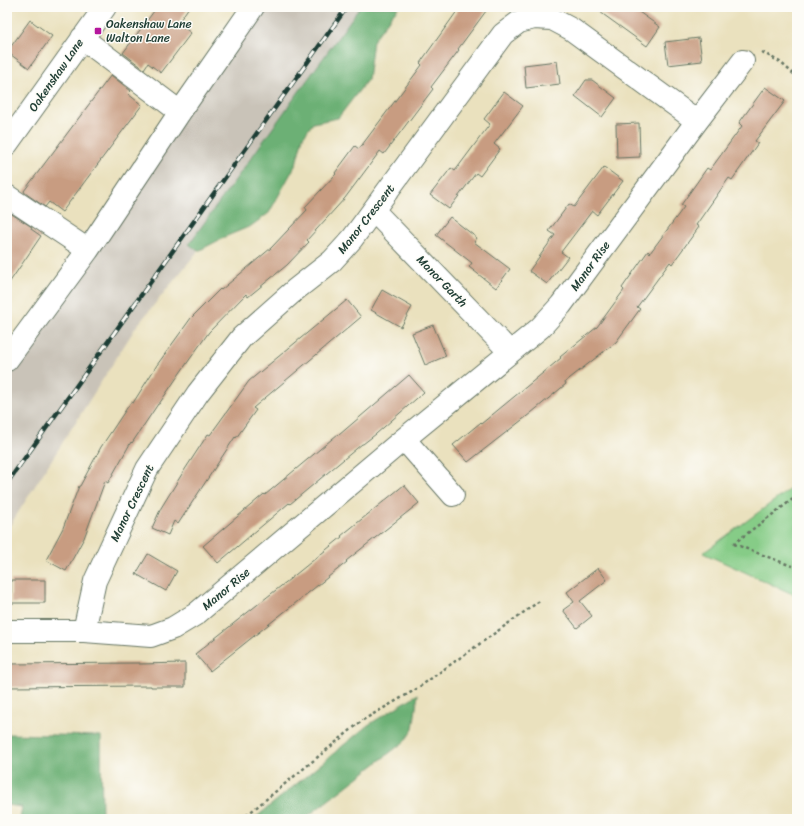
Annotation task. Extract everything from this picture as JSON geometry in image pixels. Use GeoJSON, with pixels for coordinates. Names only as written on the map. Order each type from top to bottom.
{"type":"FeatureCollection","features":[{"type":"Feature","properties":{"kind":"street","name":"Oakenshaw Lane"},"geometry":{"type":"LineString","coordinates":[[7,144],[105,7]]}},
{"type":"Feature","properties":{"kind":"street"},"geometry":{"type":"LineString","coordinates":[[7,360],[88,250],[252,7]]}},
{"type":"Feature","properties":{"kind":"street","name":"Manor Crescent"},"geometry":{"type":"LineString","coordinates":[[84,631],[95,581],[147,469],[198,393],[242,337],[295,290],[332,261],[352,240],[503,34],[519,22],[534,18],[552,19],[570,29],[697,121]]}},
{"type":"Feature","properties":{"kind":"street"},"geometry":{"type":"LineString","coordinates":[[82,38],[180,112]]}},
{"type":"Feature","properties":{"kind":"street","name":"Manor Rise"},"geometry":{"type":"LineString","coordinates":[[7,631],[84,631],[151,636],[173,628],[196,614],[404,439],[540,328],[561,305],[743,61]]}},
{"type":"Feature","properties":{"kind":"street"},"geometry":{"type":"LineString","coordinates":[[7,196],[88,250]]}},
{"type":"Feature","properties":{"kind":"street","name":"Manor Garth"},"geometry":{"type":"LineString","coordinates":[[374,211],[510,352]]}},
{"type":"Feature","properties":{"kind":"street"},"geometry":{"type":"LineString","coordinates":[[404,439],[453,495]]}},
{"type":"Feature","properties":{"kind":"path"},"geometry":{"type":"LineString","coordinates":[[743,61],[756,49],[780,62],[797,78]]}},
{"type":"Feature","properties":{"kind":"path"},"geometry":{"type":"LineString","coordinates":[[797,496],[733,544],[797,568]]}},
{"type":"Feature","properties":{"kind":"path"},"geometry":{"type":"LineString","coordinates":[[242,819],[364,720],[415,690],[541,600]]}},
{"type":"Feature","properties":{"kind":"shaded area"},"geometry":{"type":"Polygon","coordinates":[[[262,7],[360,7],[189,244],[198,251],[136,327],[7,530],[7,366],[262,7]]]}},
{"type":"Feature","properties":{"kind":"green space"},"geometry":{"type":"Polygon","coordinates":[[[360,7],[399,7],[373,41],[368,79],[338,118],[313,123],[303,137],[296,164],[269,213],[251,226],[198,251],[189,244],[360,7]]]}},
{"type":"Feature","properties":{"kind":"green space"},"geometry":{"type":"Polygon","coordinates":[[[797,484],[797,596],[703,553],[797,484]]]}},
{"type":"Feature","properties":{"kind":"green space"},"geometry":{"type":"Polygon","coordinates":[[[418,694],[413,729],[405,741],[304,819],[254,819],[368,725],[418,694]]]}},
{"type":"Feature","properties":{"kind":"green space"},"geometry":{"type":"Polygon","coordinates":[[[7,734],[101,736],[102,819],[20,819],[22,807],[7,805],[7,734]]]}},
{"type":"Feature","properties":{"kind":"building"},"geometry":{"type":"Polygon","coordinates":[[[157,7],[189,7],[178,23],[191,33],[161,73],[148,63],[144,69],[123,53],[157,7]]]}},
{"type":"Feature","properties":{"kind":"building"},"geometry":{"type":"Polygon","coordinates":[[[460,7],[489,7],[431,87],[433,89],[384,154],[380,151],[345,198],[307,240],[309,242],[287,265],[248,297],[246,294],[209,332],[132,443],[131,442],[108,483],[105,481],[84,538],[66,571],[46,560],[63,528],[79,486],[101,447],[191,318],[220,289],[221,290],[271,248],[307,210],[305,207],[336,174],[335,173],[355,146],[359,149],[422,65],[420,63],[460,7]]]}},
{"type":"Feature","properties":{"kind":"building"},"geometry":{"type":"Polygon","coordinates":[[[593,7],[632,7],[660,27],[647,46],[593,7]]]}},
{"type":"Feature","properties":{"kind":"building"},"geometry":{"type":"Polygon","coordinates":[[[30,20],[52,36],[29,68],[7,52],[30,20]]]}},
{"type":"Feature","properties":{"kind":"building"},"geometry":{"type":"Polygon","coordinates":[[[699,38],[702,61],[668,65],[665,42],[699,38]]]}},
{"type":"Feature","properties":{"kind":"building"},"geometry":{"type":"Polygon","coordinates":[[[557,61],[560,84],[526,88],[524,65],[557,61]]]}},
{"type":"Feature","properties":{"kind":"building"},"geometry":{"type":"Polygon","coordinates":[[[111,75],[131,91],[128,94],[142,105],[62,212],[49,202],[45,207],[24,191],[111,75]]]}},
{"type":"Feature","properties":{"kind":"building"},"geometry":{"type":"Polygon","coordinates":[[[586,80],[592,80],[616,98],[602,117],[575,96],[586,80]]]}},
{"type":"Feature","properties":{"kind":"building"},"geometry":{"type":"Polygon","coordinates":[[[765,87],[785,101],[755,141],[758,143],[732,180],[729,178],[696,225],[699,227],[672,264],[670,262],[637,307],[640,309],[616,342],[565,382],[566,384],[531,413],[468,462],[453,445],[480,423],[481,424],[597,327],[624,290],[622,288],[648,251],[650,253],[684,207],[681,205],[707,168],[710,170],[742,126],[739,123],[765,87]]]}},
{"type":"Feature","properties":{"kind":"building"},"geometry":{"type":"Polygon","coordinates":[[[504,92],[523,106],[494,144],[500,149],[480,176],[476,173],[449,209],[430,195],[451,168],[455,171],[490,124],[484,119],[504,92]]]}},
{"type":"Feature","properties":{"kind":"building"},"geometry":{"type":"Polygon","coordinates":[[[639,123],[640,157],[617,158],[616,124],[639,123]]]}},
{"type":"Feature","properties":{"kind":"building"},"geometry":{"type":"Polygon","coordinates":[[[604,167],[623,181],[597,215],[592,211],[561,252],[568,257],[547,284],[529,271],[555,235],[549,231],[569,204],[574,207],[604,167]]]}},
{"type":"Feature","properties":{"kind":"building"},"geometry":{"type":"Polygon","coordinates":[[[10,213],[32,227],[31,229],[41,236],[7,286],[7,218],[10,213]]]}},
{"type":"Feature","properties":{"kind":"building"},"geometry":{"type":"Polygon","coordinates":[[[450,217],[477,238],[474,242],[510,269],[496,288],[469,267],[472,263],[436,235],[450,217]]]}},
{"type":"Feature","properties":{"kind":"building"},"geometry":{"type":"Polygon","coordinates":[[[382,290],[412,307],[401,327],[371,310],[382,290]]]}},
{"type":"Feature","properties":{"kind":"building"},"geometry":{"type":"Polygon","coordinates":[[[347,300],[361,317],[253,408],[256,410],[236,438],[235,437],[178,524],[174,521],[168,535],[152,528],[161,508],[208,434],[210,435],[249,381],[347,300]]]}},
{"type":"Feature","properties":{"kind":"building"},"geometry":{"type":"Polygon","coordinates":[[[433,325],[446,356],[425,365],[412,333],[433,325]]]}},
{"type":"Feature","properties":{"kind":"building"},"geometry":{"type":"Polygon","coordinates":[[[409,375],[424,392],[376,434],[290,504],[289,503],[218,563],[203,546],[264,494],[265,495],[338,434],[339,435],[409,375]]]}},
{"type":"Feature","properties":{"kind":"building"},"geometry":{"type":"Polygon","coordinates":[[[404,485],[419,503],[346,561],[347,562],[210,671],[195,654],[342,537],[341,536],[404,485]]]}},
{"type":"Feature","properties":{"kind":"building"},"geometry":{"type":"Polygon","coordinates":[[[148,554],[177,571],[166,591],[136,574],[148,554]]]}},
{"type":"Feature","properties":{"kind":"building"},"geometry":{"type":"Polygon","coordinates":[[[598,568],[607,580],[580,601],[592,616],[577,628],[563,610],[574,602],[567,592],[598,568]]]}},
{"type":"Feature","properties":{"kind":"building"},"geometry":{"type":"Polygon","coordinates":[[[11,580],[45,580],[45,603],[11,603],[11,580]]]}},
{"type":"Feature","properties":{"kind":"building"},"geometry":{"type":"Polygon","coordinates":[[[185,663],[185,687],[7,687],[7,664],[185,663]]]}},
{"type":"Feature","properties":{"kind":"railway"},"geometry":{"type":"LineString","coordinates":[[7,483],[347,7]]}},
{"type":"Feature","properties":{"kind":"place","name":"Oakenshaw Lane Walton Lane"},"geometry":{"type":"Point","coordinates":[98,31]}}]}
